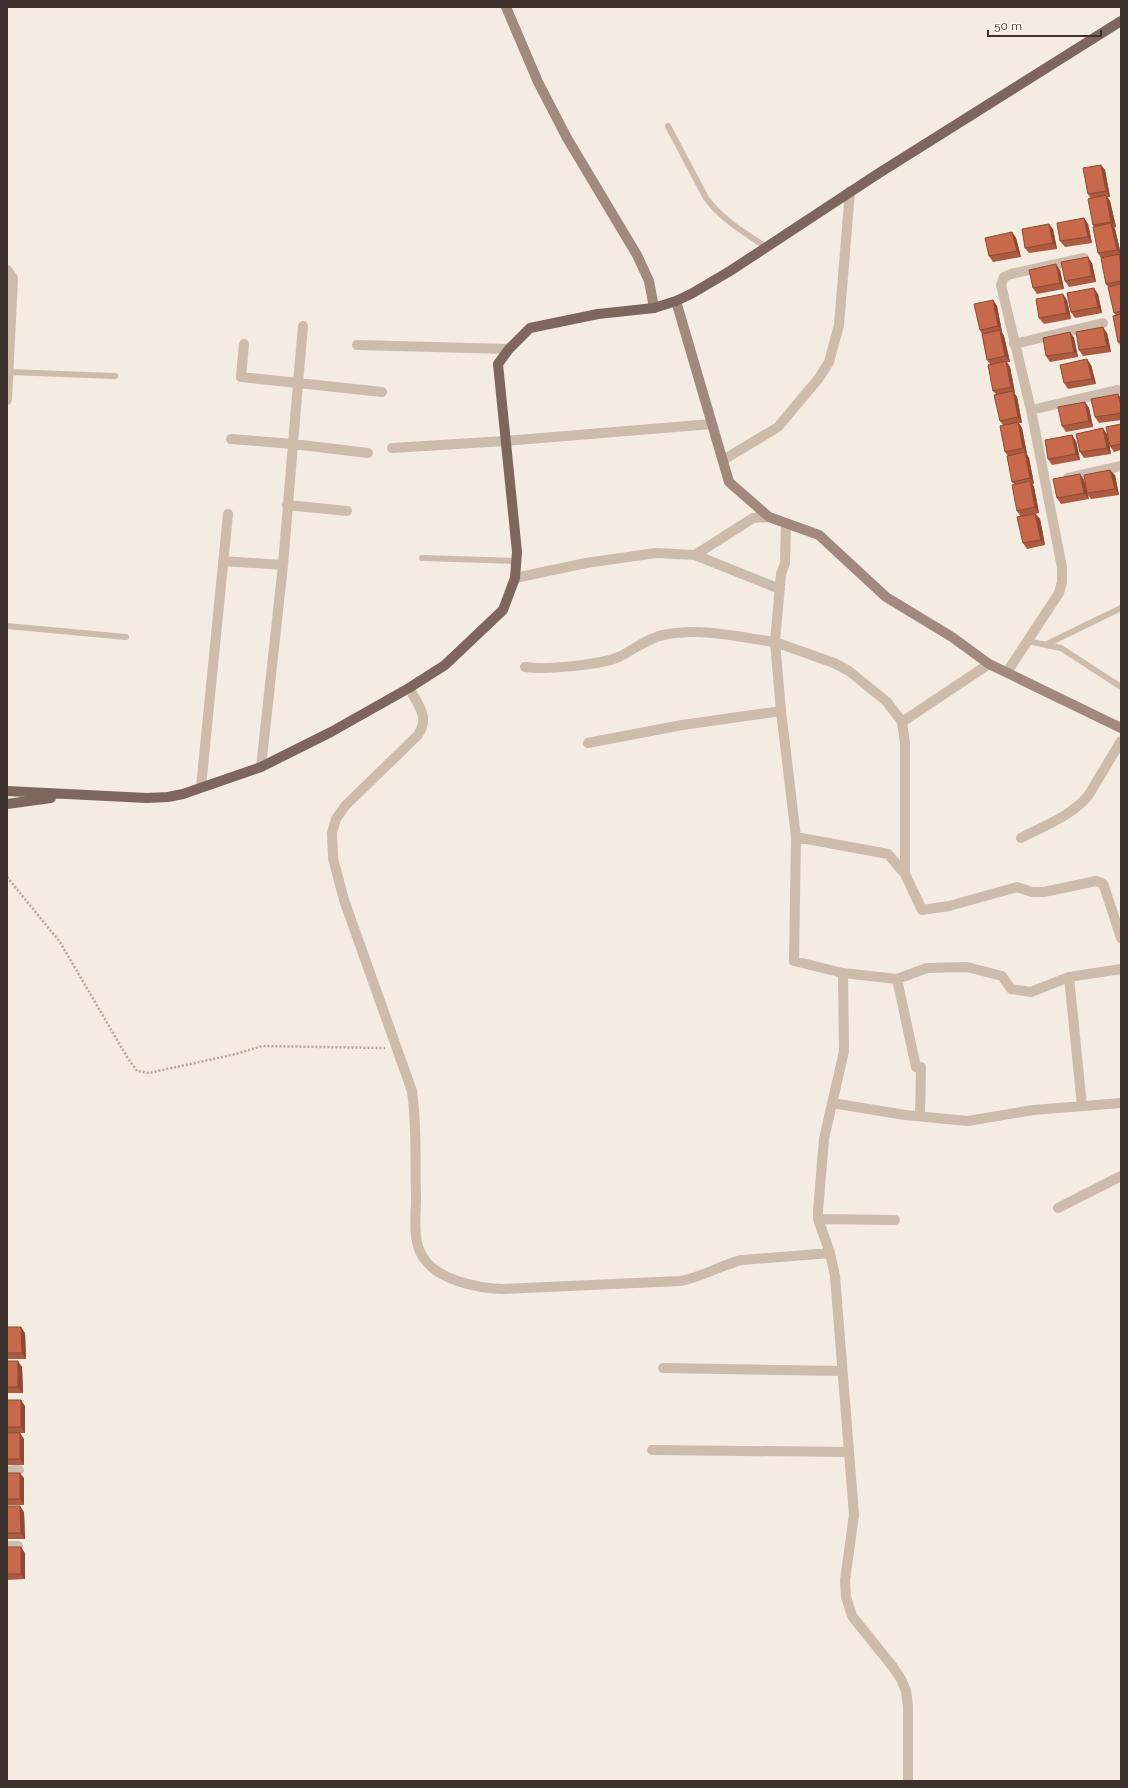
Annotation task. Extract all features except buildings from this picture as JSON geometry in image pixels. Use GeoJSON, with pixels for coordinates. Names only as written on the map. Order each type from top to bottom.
{"type":"FeatureCollection","features":[{"type":"Feature","properties":{"kind":"main road"},"geometry":{"type":"LineString","coordinates":[[7,791],[168,797],[201,788],[261,767],[331,732],[409,688],[445,665],[503,610],[515,578],[517,552],[498,364],[509,349],[530,328],[598,314],[654,308],[676,301],[691,294],[730,271],[850,191],[1121,21]]}},
{"type":"Feature","properties":{"kind":"main road"},"geometry":{"type":"LineString","coordinates":[[7,804],[73,794]]}},
{"type":"Feature","properties":{"kind":"street"},"geometry":{"type":"LineString","coordinates":[[506,7],[538,82],[564,131],[637,255],[649,281],[654,308]]}},
{"type":"Feature","properties":{"kind":"street"},"geometry":{"type":"LineString","coordinates":[[723,460],[778,428],[819,378],[829,362],[835,345],[839,325],[850,191]]}},
{"type":"Feature","properties":{"kind":"street"},"geometry":{"type":"LineString","coordinates":[[1007,672],[1032,631],[1059,593],[1062,582],[1054,482],[1014,344],[1001,285],[1004,277],[1084,258]]}},
{"type":"Feature","properties":{"kind":"street"},"geometry":{"type":"LineString","coordinates":[[7,270],[14,278],[10,302],[7,400]]}},
{"type":"Feature","properties":{"kind":"street"},"geometry":{"type":"LineString","coordinates":[[676,301],[729,482],[769,517],[819,535],[886,597],[952,637],[989,664],[1121,728]]}},
{"type":"Feature","properties":{"kind":"street"},"geometry":{"type":"LineString","coordinates":[[1014,344],[1103,323]]}},
{"type":"Feature","properties":{"kind":"street"},"geometry":{"type":"LineString","coordinates":[[261,767],[283,565],[303,326]]}},
{"type":"Feature","properties":{"kind":"street"},"geometry":{"type":"LineString","coordinates":[[244,344],[240,377],[382,392]]}},
{"type":"Feature","properties":{"kind":"street"},"geometry":{"type":"LineString","coordinates":[[357,345],[509,349]]}},
{"type":"Feature","properties":{"kind":"street"},"geometry":{"type":"LineString","coordinates":[[1032,410],[1117,390]]}},
{"type":"Feature","properties":{"kind":"street"},"geometry":{"type":"LineString","coordinates":[[392,448],[505,441],[712,424]]}},
{"type":"Feature","properties":{"kind":"street"},"geometry":{"type":"LineString","coordinates":[[230,439],[293,444],[368,453]]}},
{"type":"Feature","properties":{"kind":"street"},"geometry":{"type":"LineString","coordinates":[[1054,482],[1121,466]]}},
{"type":"Feature","properties":{"kind":"street"},"geometry":{"type":"LineString","coordinates":[[287,505],[347,511]]}},
{"type":"Feature","properties":{"kind":"street"},"geometry":{"type":"LineString","coordinates":[[201,788],[228,514]]}},
{"type":"Feature","properties":{"kind":"street"},"geometry":{"type":"LineString","coordinates":[[695,555],[753,518],[769,517]]}},
{"type":"Feature","properties":{"kind":"street"},"geometry":{"type":"LineString","coordinates":[[786,523],[785,563],[781,574],[775,642],[796,837],[794,961],[843,973],[897,979],[927,968],[967,966],[1002,976],[1011,989],[1031,992],[1068,977],[1121,969]]}},
{"type":"Feature","properties":{"kind":"street"},"geometry":{"type":"LineString","coordinates":[[515,578],[586,563],[656,553],[695,555],[780,589]]}},
{"type":"Feature","properties":{"kind":"street"},"geometry":{"type":"LineString","coordinates":[[223,561],[283,565]]}},
{"type":"Feature","properties":{"kind":"street"},"geometry":{"type":"LineString","coordinates":[[525,667],[538,668],[592,663],[618,657],[662,635],[697,631],[775,642],[834,663],[849,671],[887,702],[902,722],[905,743],[905,874]]}},
{"type":"Feature","properties":{"kind":"street"},"geometry":{"type":"LineString","coordinates":[[902,722],[989,664]]}},
{"type":"Feature","properties":{"kind":"street"},"geometry":{"type":"LineString","coordinates":[[409,688],[422,712],[424,720],[422,728],[418,735],[345,806],[336,819],[331,847],[344,900],[409,1077],[414,1101],[416,1235],[418,1247],[422,1257],[430,1266],[462,1283],[495,1288],[691,1280],[730,1263],[742,1260],[830,1253]]}},
{"type":"Feature","properties":{"kind":"street"},"geometry":{"type":"LineString","coordinates":[[588,743],[682,725],[782,711]]}},
{"type":"Feature","properties":{"kind":"street"},"geometry":{"type":"LineString","coordinates":[[1021,838],[1073,810],[1082,803],[1088,796],[1121,741]]}},
{"type":"Feature","properties":{"kind":"street"},"geometry":{"type":"LineString","coordinates":[[796,837],[888,854],[905,874],[922,910],[949,906],[1017,888],[1032,892],[1044,892],[1096,881],[1102,883],[1104,886],[1121,938]]}},
{"type":"Feature","properties":{"kind":"street"},"geometry":{"type":"LineString","coordinates":[[843,973],[844,1051],[824,1139],[818,1219],[830,1253],[835,1276],[854,1515],[845,1580],[846,1597],[852,1616],[893,1667],[901,1679],[906,1691],[908,1706],[908,1781]]}},
{"type":"Feature","properties":{"kind":"street"},"geometry":{"type":"LineString","coordinates":[[1068,977],[1082,1106]]}},
{"type":"Feature","properties":{"kind":"street"},"geometry":{"type":"LineString","coordinates":[[897,979],[918,1067],[920,1116]]}},
{"type":"Feature","properties":{"kind":"street"},"geometry":{"type":"LineString","coordinates":[[832,1103],[920,1116],[968,1121],[1033,1110],[1121,1103]]}},
{"type":"Feature","properties":{"kind":"street"},"geometry":{"type":"LineString","coordinates":[[1058,1208],[1121,1176]]}},
{"type":"Feature","properties":{"kind":"street"},"geometry":{"type":"LineString","coordinates":[[818,1219],[895,1220]]}},
{"type":"Feature","properties":{"kind":"street"},"geometry":{"type":"LineString","coordinates":[[663,1368],[842,1371]]}},
{"type":"Feature","properties":{"kind":"street"},"geometry":{"type":"LineString","coordinates":[[652,1450],[849,1452]]}},
{"type":"Feature","properties":{"kind":"street"},"geometry":{"type":"LineString","coordinates":[[7,1471],[19,1470]]}},
{"type":"Feature","properties":{"kind":"street"},"geometry":{"type":"LineString","coordinates":[[7,1546],[18,1546]]}},
{"type":"Feature","properties":{"kind":"lane"},"geometry":{"type":"LineString","coordinates":[[668,126],[712,207],[723,218],[766,247]]}},
{"type":"Feature","properties":{"kind":"lane"},"geometry":{"type":"LineString","coordinates":[[8,372],[115,376]]}},
{"type":"Feature","properties":{"kind":"lane"},"geometry":{"type":"LineString","coordinates":[[422,558],[516,561]]}},
{"type":"Feature","properties":{"kind":"lane"},"geometry":{"type":"LineString","coordinates":[[1047,644],[1121,608]]}},
{"type":"Feature","properties":{"kind":"lane"},"geometry":{"type":"LineString","coordinates":[[7,626],[126,637]]}},
{"type":"Feature","properties":{"kind":"lane"},"geometry":{"type":"LineString","coordinates":[[1027,641],[1061,648],[1121,687]]}},
{"type":"Feature","properties":{"kind":"path"},"geometry":{"type":"LineString","coordinates":[[7,877],[60,942],[127,1057],[137,1071],[149,1073],[236,1054],[262,1046],[398,1049]]}}]}
